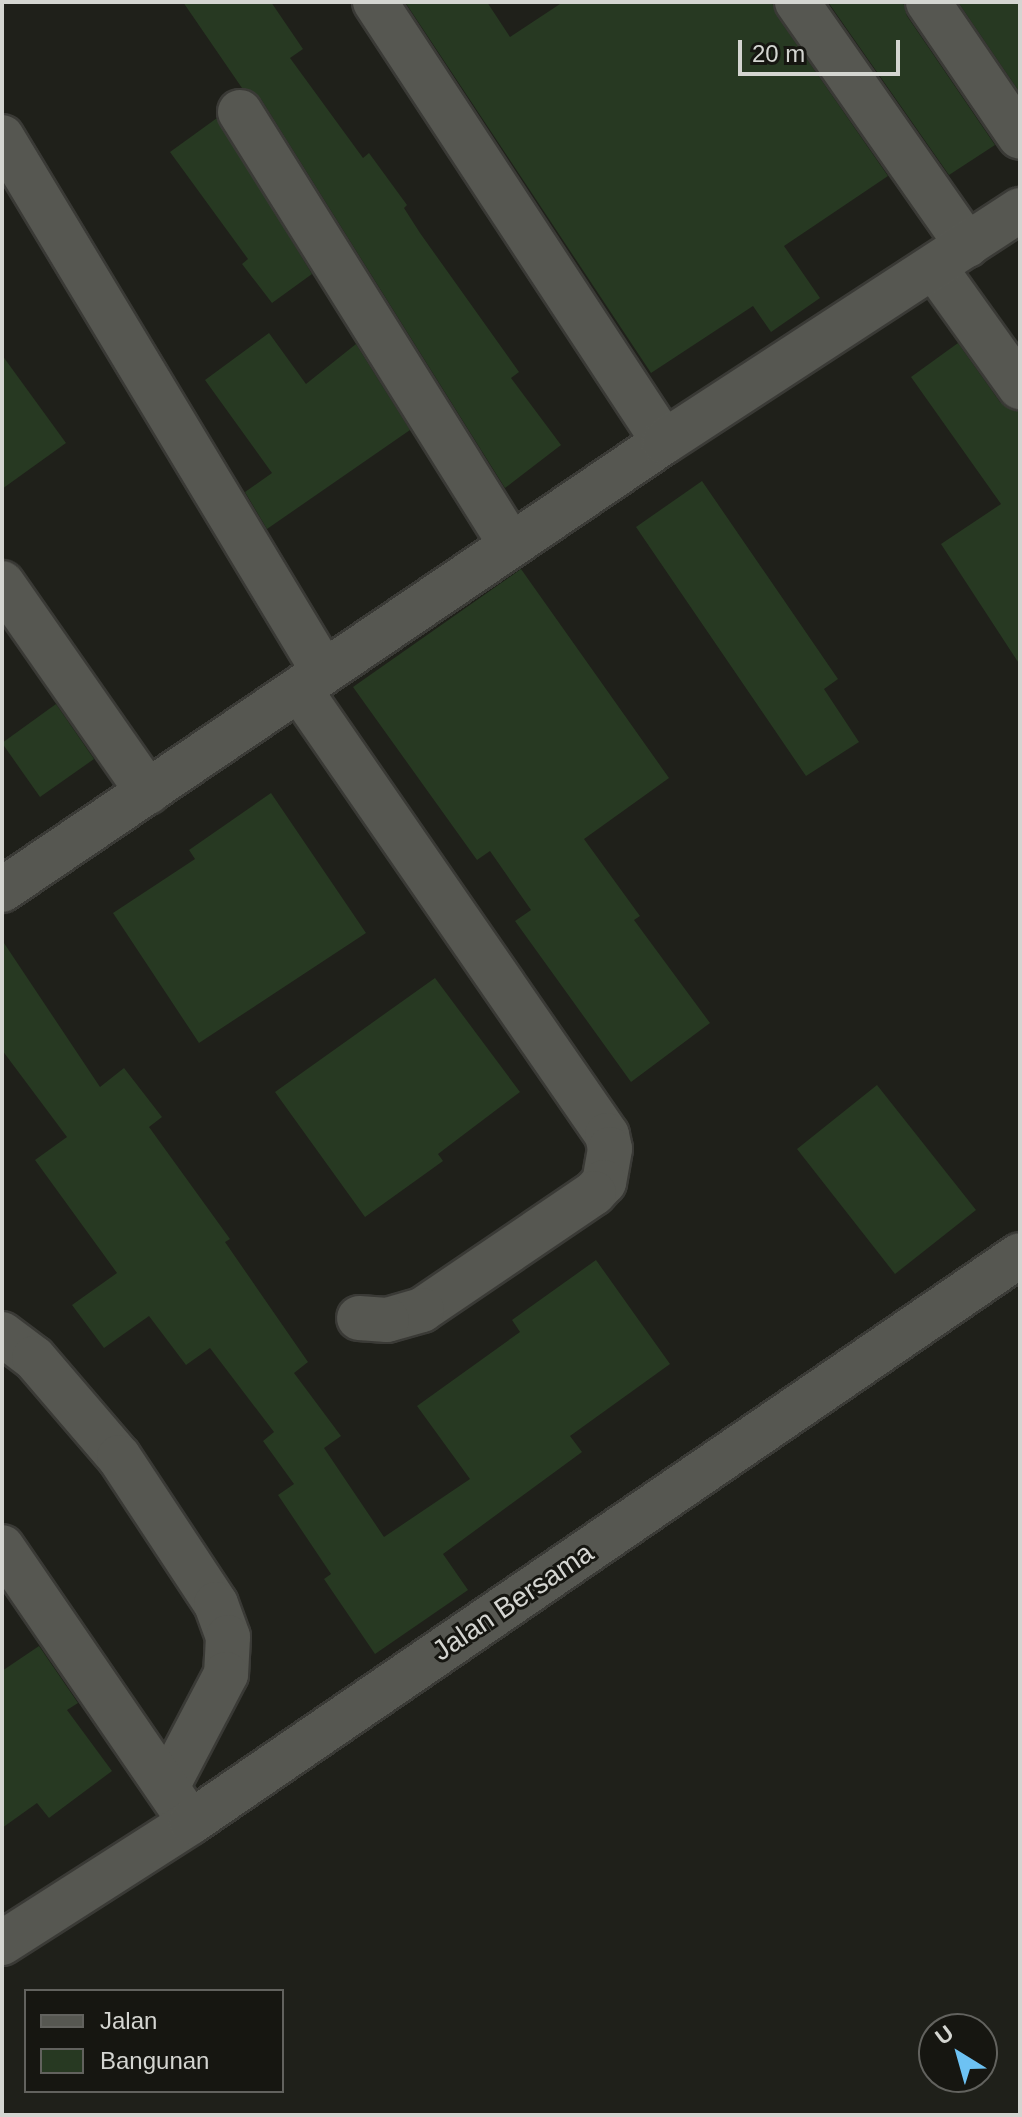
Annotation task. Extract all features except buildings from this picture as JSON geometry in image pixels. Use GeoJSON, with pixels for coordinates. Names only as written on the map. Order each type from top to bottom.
{"type":"FeatureCollection","features":[{"type":"Feature","properties":{"kind":"street"},"geometry":{"type":"LineString","coordinates":[[375,2],[664,442]]}},
{"type":"Feature","properties":{"kind":"street"},"geometry":{"type":"LineString","coordinates":[[797,2],[951,256],[1020,387]]}},
{"type":"Feature","properties":{"kind":"street"},"geometry":{"type":"LineString","coordinates":[[928,2],[1020,137]]}},
{"type":"Feature","properties":{"kind":"street"},"geometry":{"type":"LineString","coordinates":[[240,112],[511,545]]}},
{"type":"Feature","properties":{"kind":"street"},"geometry":{"type":"LineString","coordinates":[[2,137],[311,681],[607,1135],[610,1149],[604,1182],[594,1193],[422,1310],[387,1320],[359,1318]]}},
{"type":"Feature","properties":{"kind":"street"},"geometry":{"type":"LineString","coordinates":[[2,890],[664,442],[1020,210]]}},
{"type":"Feature","properties":{"kind":"street"},"geometry":{"type":"LineString","coordinates":[[2,583],[148,792]]}},
{"type":"Feature","properties":{"kind":"street","name":"Jalan Bersama"},"geometry":{"type":"LineString","coordinates":[[2,1943],[179,1804],[1020,1255]]}},
{"type":"Feature","properties":{"kind":"street"},"geometry":{"type":"LineString","coordinates":[[2,1334],[34,1358],[119,1457],[216,1604],[228,1637],[226,1674],[179,1804]]}},
{"type":"Feature","properties":{"kind":"street"},"geometry":{"type":"LineString","coordinates":[[2,1547],[179,1804]]}}]}
